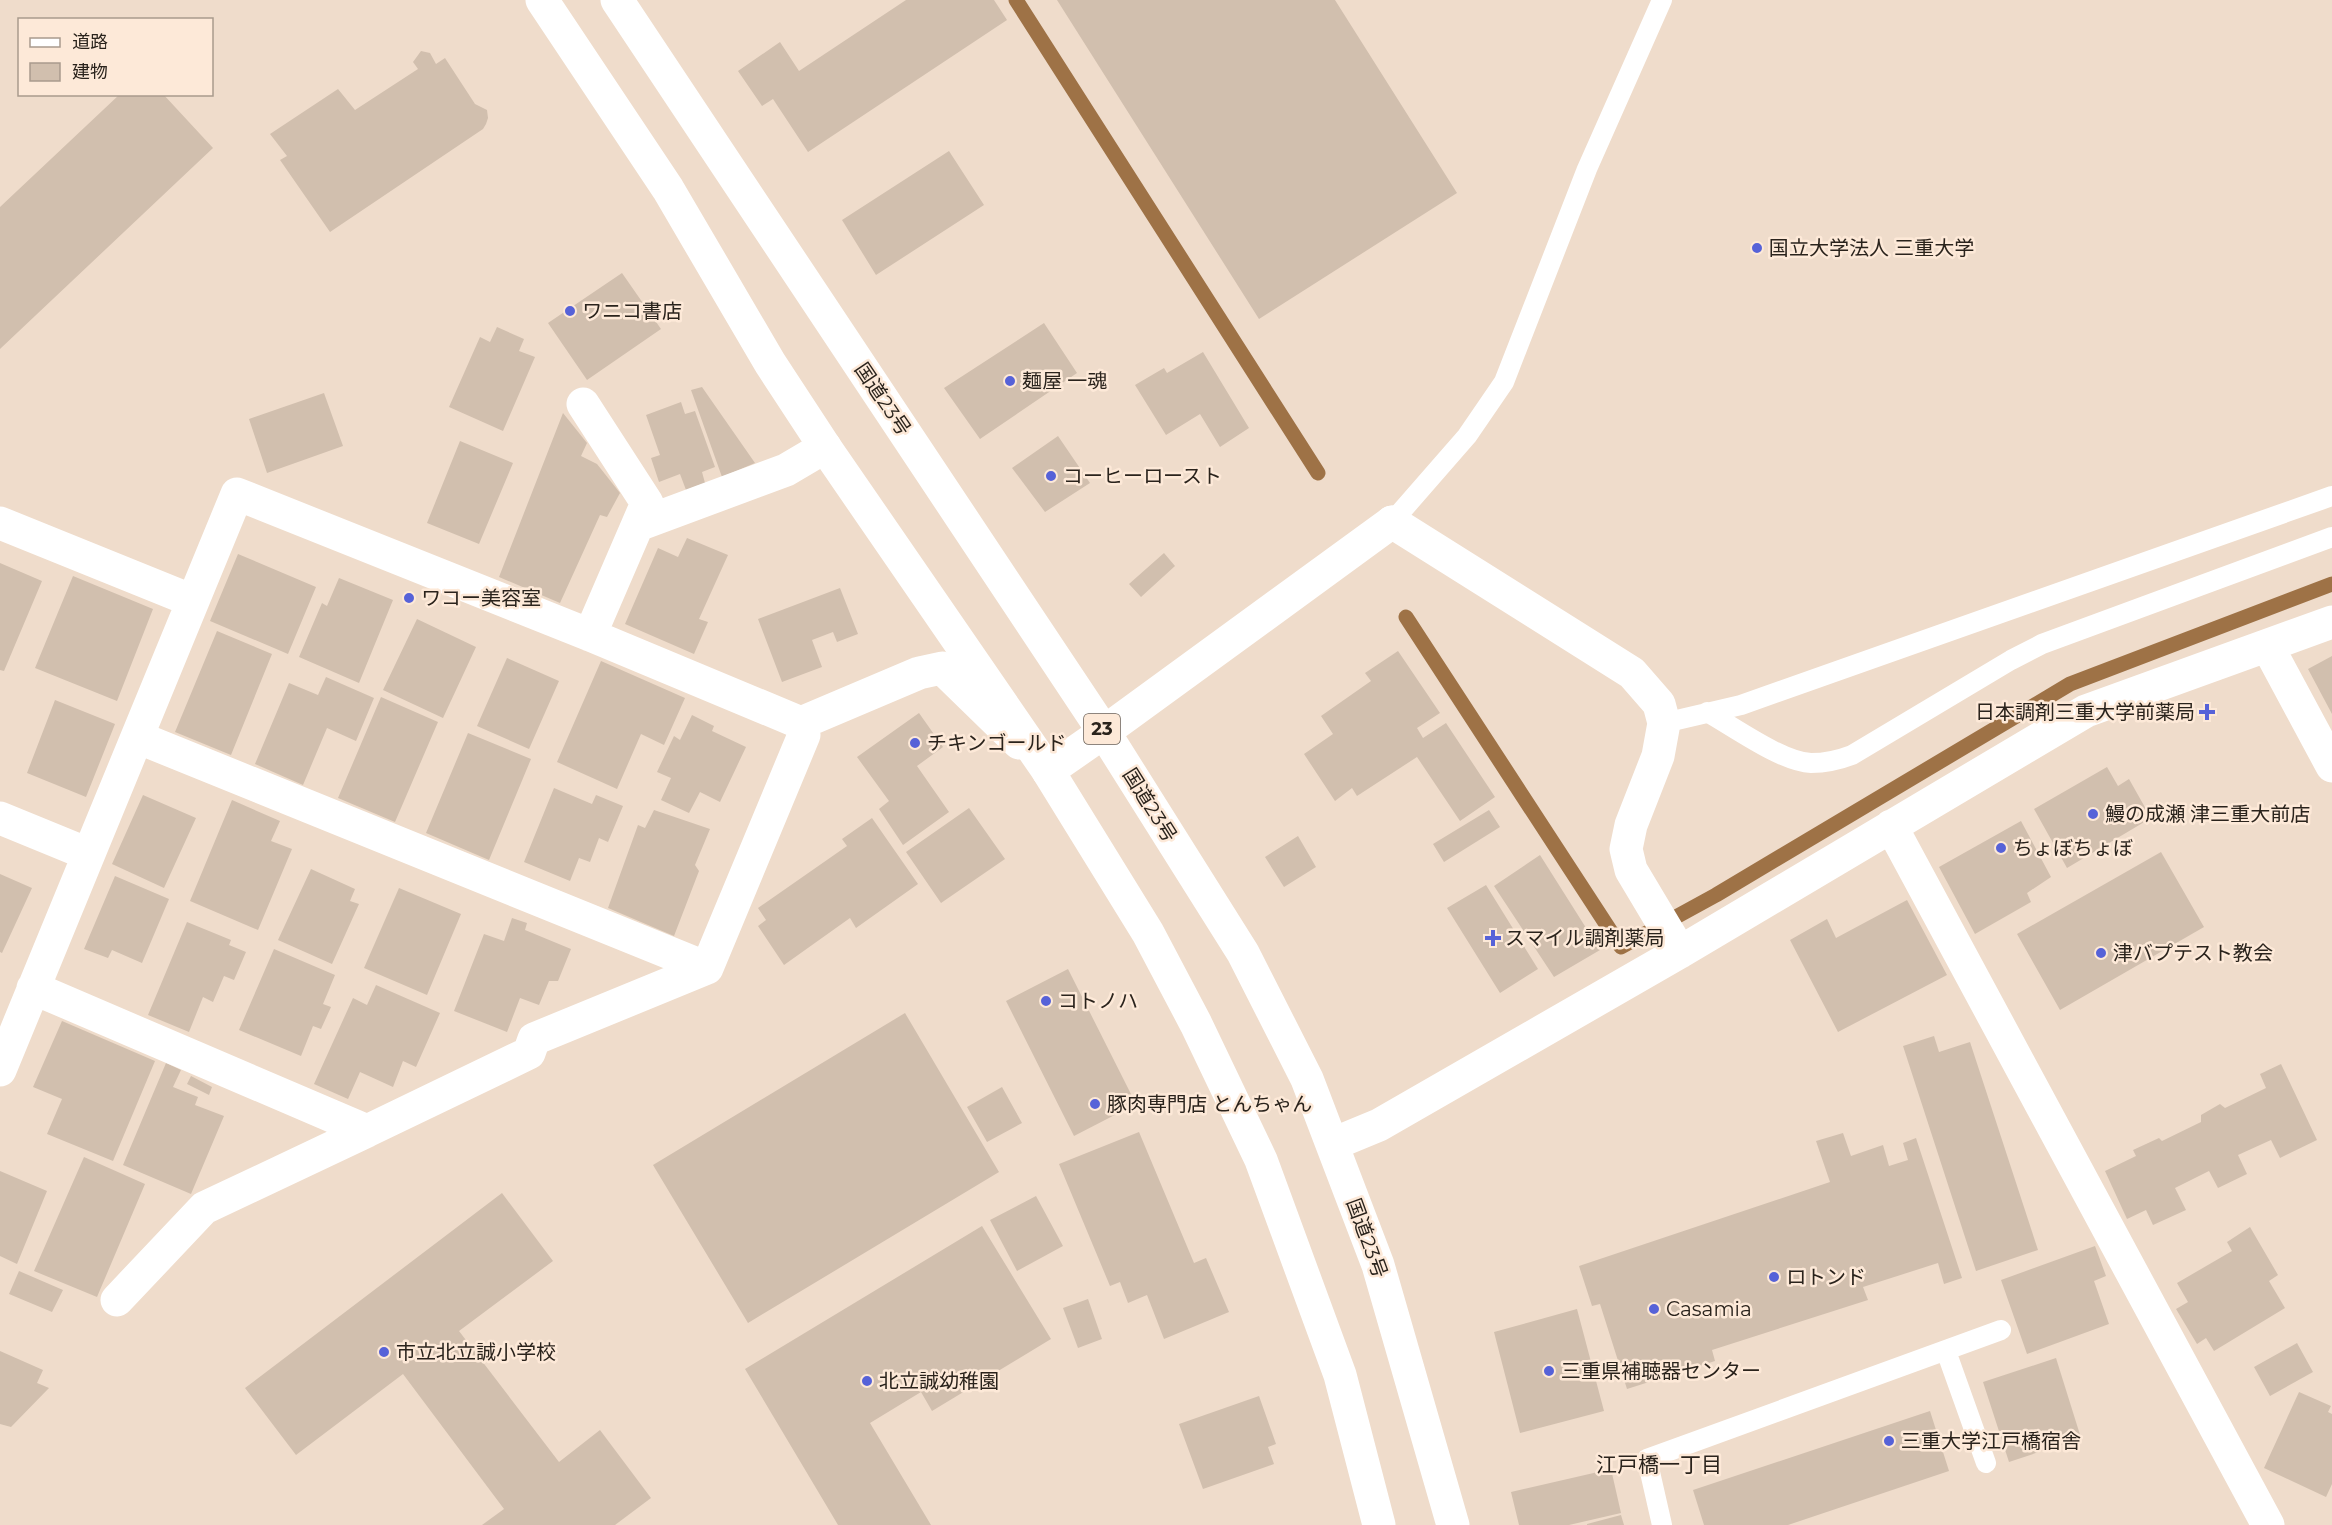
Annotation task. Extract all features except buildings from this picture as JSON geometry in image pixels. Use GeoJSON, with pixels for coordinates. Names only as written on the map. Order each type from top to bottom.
{"type":"FeatureCollection","features":[{"type":"Feature","properties":{"kind":"main road"},"geometry":{"type":"LineString","coordinates":[[542,0],[668,189],[770,363],[825,447],[1048,771],[1148,933],[1196,1024],[1261,1160],[1340,1375],[1379,1525]]}},
{"type":"Feature","properties":{"kind":"main road","name":"国道23号"},"geometry":{"type":"LineString","coordinates":[[617,0],[1104,732],[1243,953],[1307,1079],[1378,1265],[1453,1525]]}},
{"type":"Feature","properties":{"kind":"main road"},"geometry":{"type":"LineString","coordinates":[[583,404],[646,503],[590,634]]}},
{"type":"Feature","properties":{"kind":"main road"},"geometry":{"type":"LineString","coordinates":[[638,525],[786,470],[825,447]]}},
{"type":"Feature","properties":{"kind":"main road"},"geometry":{"type":"LineString","coordinates":[[0,1070],[237,494],[590,634],[801,723],[919,673],[942,668],[1048,771]]}},
{"type":"Feature","properties":{"kind":"main road"},"geometry":{"type":"LineString","coordinates":[[1048,771],[1392,522],[1632,673],[1659,704],[1664,723],[1658,756],[1631,825],[1626,849],[1631,870],[1680,952]]}},
{"type":"Feature","properties":{"kind":"main road"},"geometry":{"type":"LineString","coordinates":[[0,523],[193,601]]}},
{"type":"Feature","properties":{"kind":"main road"},"geometry":{"type":"LineString","coordinates":[[1333,1144],[1379,1125],[1680,952],[2086,711],[2332,622]]}},
{"type":"Feature","properties":{"kind":"main road"},"geometry":{"type":"LineString","coordinates":[[2268,647],[2332,766]]}},
{"type":"Feature","properties":{"kind":"main road"},"geometry":{"type":"LineString","coordinates":[[117,1300],[204,1208],[529,1053],[534,1039],[707,968],[804,735],[801,723]]}},
{"type":"Feature","properties":{"kind":"main road"},"geometry":{"type":"LineString","coordinates":[[136,737],[707,968]]}},
{"type":"Feature","properties":{"kind":"main road"},"geometry":{"type":"LineString","coordinates":[[0,818],[88,854]]}},
{"type":"Feature","properties":{"kind":"main road"},"geometry":{"type":"LineString","coordinates":[[1891,826],[2268,1525]]}},
{"type":"Feature","properties":{"kind":"main road"},"geometry":{"type":"LineString","coordinates":[[33,988],[368,1131]]}},
{"type":"Feature","properties":{"kind":"lane"},"geometry":{"type":"LineString","coordinates":[[1392,522],[1467,436],[1504,382],[1587,169],[1662,0]]}},
{"type":"Feature","properties":{"kind":"lane"},"geometry":{"type":"LineString","coordinates":[[1664,723],[1741,705],[2332,496]]}},
{"type":"Feature","properties":{"kind":"lane"},"geometry":{"type":"LineString","coordinates":[[1707,712],[1791,759],[1810,763],[1831,762],[1852,755],[2042,644],[2332,537]]}},
{"type":"Feature","properties":{"kind":"lane"},"geometry":{"type":"LineString","coordinates":[[1662,1525],[1647,1459],[2001,1330]]}},
{"type":"Feature","properties":{"kind":"lane"},"geometry":{"type":"LineString","coordinates":[[1946,1351],[1986,1463]]}},
{"type":"Feature","properties":{"kind":"waterway"},"geometry":{"type":"LineString","coordinates":[[1016,0],[1318,473]]}},
{"type":"Feature","properties":{"kind":"waterway"},"geometry":{"type":"LineString","coordinates":[[1406,617],[1621,947],[1716,895],[2070,684],[2332,584]]}},
{"type":"Feature","properties":{"kind":"place","name":"国立大学法人 三重大学"},"geometry":{"type":"Point","coordinates":[1757,248]}},
{"type":"Feature","properties":{"kind":"place","name":"ワニコ書店"},"geometry":{"type":"Point","coordinates":[570,311]}},
{"type":"Feature","properties":{"kind":"place","name":"麺屋 一魂"},"geometry":{"type":"Point","coordinates":[1010,381]}},
{"type":"Feature","properties":{"kind":"place","name":"コーヒーロースト"},"geometry":{"type":"Point","coordinates":[1051,476]}},
{"type":"Feature","properties":{"kind":"place","name":"ワコー美容室"},"geometry":{"type":"Point","coordinates":[409,598]}},
{"type":"Feature","properties":{"kind":"place","name":"日本調剤三重大学前薬局"},"geometry":{"type":"Point","coordinates":[2207,712]}},
{"type":"Feature","properties":{"kind":"place","name":"チキンゴールド"},"geometry":{"type":"Point","coordinates":[915,743]}},
{"type":"Feature","properties":{"kind":"place","name":"鰻の成瀬 津三重大前店"},"geometry":{"type":"Point","coordinates":[2093,814]}},
{"type":"Feature","properties":{"kind":"place","name":"ちょぼちょぼ"},"geometry":{"type":"Point","coordinates":[2001,848]}},
{"type":"Feature","properties":{"kind":"place","name":"スマイル調剤薬局"},"geometry":{"type":"Point","coordinates":[1493,938]}},
{"type":"Feature","properties":{"kind":"place","name":"津バプテスト教会"},"geometry":{"type":"Point","coordinates":[2101,953]}},
{"type":"Feature","properties":{"kind":"place","name":"コトノハ"},"geometry":{"type":"Point","coordinates":[1046,1001]}},
{"type":"Feature","properties":{"kind":"place","name":"豚肉専門店 とんちゃん"},"geometry":{"type":"Point","coordinates":[1095,1104]}},
{"type":"Feature","properties":{"kind":"place","name":"ロトンド"},"geometry":{"type":"Point","coordinates":[1774,1277]}},
{"type":"Feature","properties":{"kind":"place","name":"Casamia"},"geometry":{"type":"Point","coordinates":[1654,1309]}},
{"type":"Feature","properties":{"kind":"place","name":"市立北立誠小学校"},"geometry":{"type":"Point","coordinates":[384,1352]}},
{"type":"Feature","properties":{"kind":"place","name":"三重県補聴器センター"},"geometry":{"type":"Point","coordinates":[1549,1371]}},
{"type":"Feature","properties":{"kind":"place","name":"北立誠幼稚園"},"geometry":{"type":"Point","coordinates":[867,1381]}},
{"type":"Feature","properties":{"kind":"place","name":"三重大学江戸橋宿舎"},"geometry":{"type":"Point","coordinates":[1889,1441]}},
{"type":"Feature","properties":{"kind":"district","name":"江戸橋一丁目"},"geometry":{"type":"Point","coordinates":[1659,1465]}}]}
